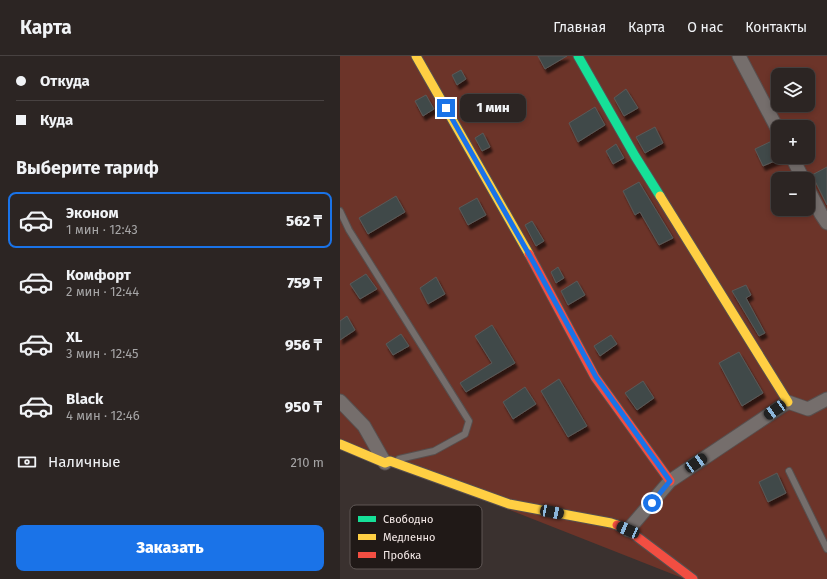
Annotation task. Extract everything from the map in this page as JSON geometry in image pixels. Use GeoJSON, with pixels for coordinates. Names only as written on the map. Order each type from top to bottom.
{"type":"FeatureCollection","features":[{"type":"Feature","properties":{"kind":"street"},"geometry":{"type":"LineString","coordinates":[[416,56],[532,258],[596,377],[670,481]]}},
{"type":"Feature","properties":{"kind":"street"},"geometry":{"type":"LineString","coordinates":[[578,56],[635,156],[788,402],[808,409],[827,399]]}},
{"type":"Feature","properties":{"kind":"street"},"geometry":{"type":"LineString","coordinates":[[739,56],[773,120]]}},
{"type":"Feature","properties":{"kind":"street"},"geometry":{"type":"LineString","coordinates":[[815,202],[827,224]]}},
{"type":"Feature","properties":{"kind":"street"},"geometry":{"type":"LineString","coordinates":[[340,401],[364,426],[387,462]]}},
{"type":"Feature","properties":{"kind":"street"},"geometry":{"type":"LineString","coordinates":[[628,530],[670,481],[788,402]]}},
{"type":"Feature","properties":{"kind":"street"},"geometry":{"type":"LineString","coordinates":[[340,444],[508,504],[611,523],[628,530],[693,579]]}},
{"type":"Feature","properties":{"kind":"lane"},"geometry":{"type":"LineString","coordinates":[[340,211],[349,230],[469,421],[465,434],[434,451],[387,462]]}},
{"type":"Feature","properties":{"kind":"lane"},"geometry":{"type":"LineString","coordinates":[[789,471],[827,549]]}},
{"type":"Feature","properties":{"kind":"shaded area"},"geometry":{"type":"Polygon","coordinates":[[[340,56],[827,56],[827,579],[685,579],[340,443],[340,56]]]}},
{"type":"Feature","properties":{"kind":"building"},"geometry":{"type":"Polygon","coordinates":[[[538,56],[567,56],[545,69],[538,56]]]}},
{"type":"Feature","properties":{"kind":"building"},"geometry":{"type":"Polygon","coordinates":[[[461,70],[466,79],[457,85],[452,75],[461,70]]]}},
{"type":"Feature","properties":{"kind":"building"},"geometry":{"type":"Polygon","coordinates":[[[626,89],[638,108],[624,116],[614,98],[626,89]]]}},
{"type":"Feature","properties":{"kind":"building"},"geometry":{"type":"Polygon","coordinates":[[[426,95],[434,109],[423,116],[415,101],[426,95]]]}},
{"type":"Feature","properties":{"kind":"building"},"geometry":{"type":"Polygon","coordinates":[[[595,107],[605,125],[578,142],[569,123],[595,107]]]}},
{"type":"Feature","properties":{"kind":"building"},"geometry":{"type":"Polygon","coordinates":[[[655,127],[663,143],[645,153],[636,137],[655,127]]]}},
{"type":"Feature","properties":{"kind":"building"},"geometry":{"type":"Polygon","coordinates":[[[483,133],[490,147],[482,151],[475,138],[483,133]]]}},
{"type":"Feature","properties":{"kind":"building"},"geometry":{"type":"Polygon","coordinates":[[[771,141],[771,163],[763,166],[755,149],[771,141]]]}},
{"type":"Feature","properties":{"kind":"building"},"geometry":{"type":"Polygon","coordinates":[[[616,144],[624,158],[613,164],[606,151],[616,144]]]}},
{"type":"Feature","properties":{"kind":"building"},"geometry":{"type":"Polygon","coordinates":[[[827,167],[827,205],[815,181],[815,173],[827,167]]]}},
{"type":"Feature","properties":{"kind":"building"},"geometry":{"type":"Polygon","coordinates":[[[639,182],[673,238],[659,245],[640,212],[635,215],[623,191],[639,182]]]}},
{"type":"Feature","properties":{"kind":"building"},"geometry":{"type":"Polygon","coordinates":[[[396,196],[405,212],[368,234],[359,218],[396,196]]]}},
{"type":"Feature","properties":{"kind":"building"},"geometry":{"type":"Polygon","coordinates":[[[477,198],[486,215],[468,225],[459,208],[477,198]]]}},
{"type":"Feature","properties":{"kind":"building"},"geometry":{"type":"Polygon","coordinates":[[[532,221],[544,241],[536,246],[525,225],[532,221]]]}},
{"type":"Feature","properties":{"kind":"building"},"geometry":{"type":"Polygon","coordinates":[[[558,267],[564,278],[556,283],[551,272],[558,267]]]}},
{"type":"Feature","properties":{"kind":"building"},"geometry":{"type":"Polygon","coordinates":[[[366,274],[377,289],[360,299],[350,284],[366,274]]]}},
{"type":"Feature","properties":{"kind":"building"},"geometry":{"type":"Polygon","coordinates":[[[436,277],[445,294],[428,304],[420,288],[436,277]]]}},
{"type":"Feature","properties":{"kind":"building"},"geometry":{"type":"Polygon","coordinates":[[[577,281],[585,295],[568,305],[561,291],[577,281]]]}},
{"type":"Feature","properties":{"kind":"building"},"geometry":{"type":"Polygon","coordinates":[[[746,285],[751,295],[746,298],[765,333],[759,336],[732,291],[746,285]]]}},
{"type":"Feature","properties":{"kind":"building"},"geometry":{"type":"Polygon","coordinates":[[[347,316],[355,330],[340,340],[340,321],[347,316]]]}},
{"type":"Feature","properties":{"kind":"building"},"geometry":{"type":"Polygon","coordinates":[[[492,325],[515,363],[466,392],[460,383],[492,363],[475,336],[492,325]]]}},
{"type":"Feature","properties":{"kind":"building"},"geometry":{"type":"Polygon","coordinates":[[[401,334],[409,346],[393,355],[386,344],[401,334]]]}},
{"type":"Feature","properties":{"kind":"building"},"geometry":{"type":"Polygon","coordinates":[[[611,335],[617,344],[600,356],[594,346],[611,335]]]}},
{"type":"Feature","properties":{"kind":"building"},"geometry":{"type":"Polygon","coordinates":[[[739,352],[763,393],[742,406],[719,363],[739,352]]]}},
{"type":"Feature","properties":{"kind":"building"},"geometry":{"type":"Polygon","coordinates":[[[559,379],[587,426],[568,437],[541,391],[559,379]]]}},
{"type":"Feature","properties":{"kind":"building"},"geometry":{"type":"Polygon","coordinates":[[[643,381],[654,398],[637,410],[625,393],[643,381]]]}},
{"type":"Feature","properties":{"kind":"building"},"geometry":{"type":"Polygon","coordinates":[[[525,387],[536,404],[513,419],[503,402],[525,387]]]}},
{"type":"Feature","properties":{"kind":"building"},"geometry":{"type":"Polygon","coordinates":[[[777,473],[786,493],[768,502],[759,482],[777,473]]]}},
{"type":"Feature","properties":{"kind":"traffic: fast"},"geometry":{"type":"LineString","coordinates":[[578,56],[635,156],[660,196]]}},
{"type":"Feature","properties":{"kind":"traffic: slow"},"geometry":{"type":"LineString","coordinates":[[416,56],[529,254]]}},
{"type":"Feature","properties":{"kind":"traffic: slow"},"geometry":{"type":"LineString","coordinates":[[660,196],[788,402]]}},
{"type":"Feature","properties":{"kind":"traffic: slow"},"geometry":{"type":"LineString","coordinates":[[340,444],[385,463],[390,461],[509,504],[617,525]]}},
{"type":"Feature","properties":{"kind":"traffic: jam"},"geometry":{"type":"LineString","coordinates":[[529,254],[595,377],[670,481]]}},
{"type":"Feature","properties":{"kind":"traffic: jam"},"geometry":{"type":"LineString","coordinates":[[617,525],[628,530],[693,579]]}},
{"type":"Feature","properties":{"kind":"route"},"geometry":{"type":"LineString","coordinates":[[446,108],[535,265],[596,377],[670,481],[652,503]]}}]}
